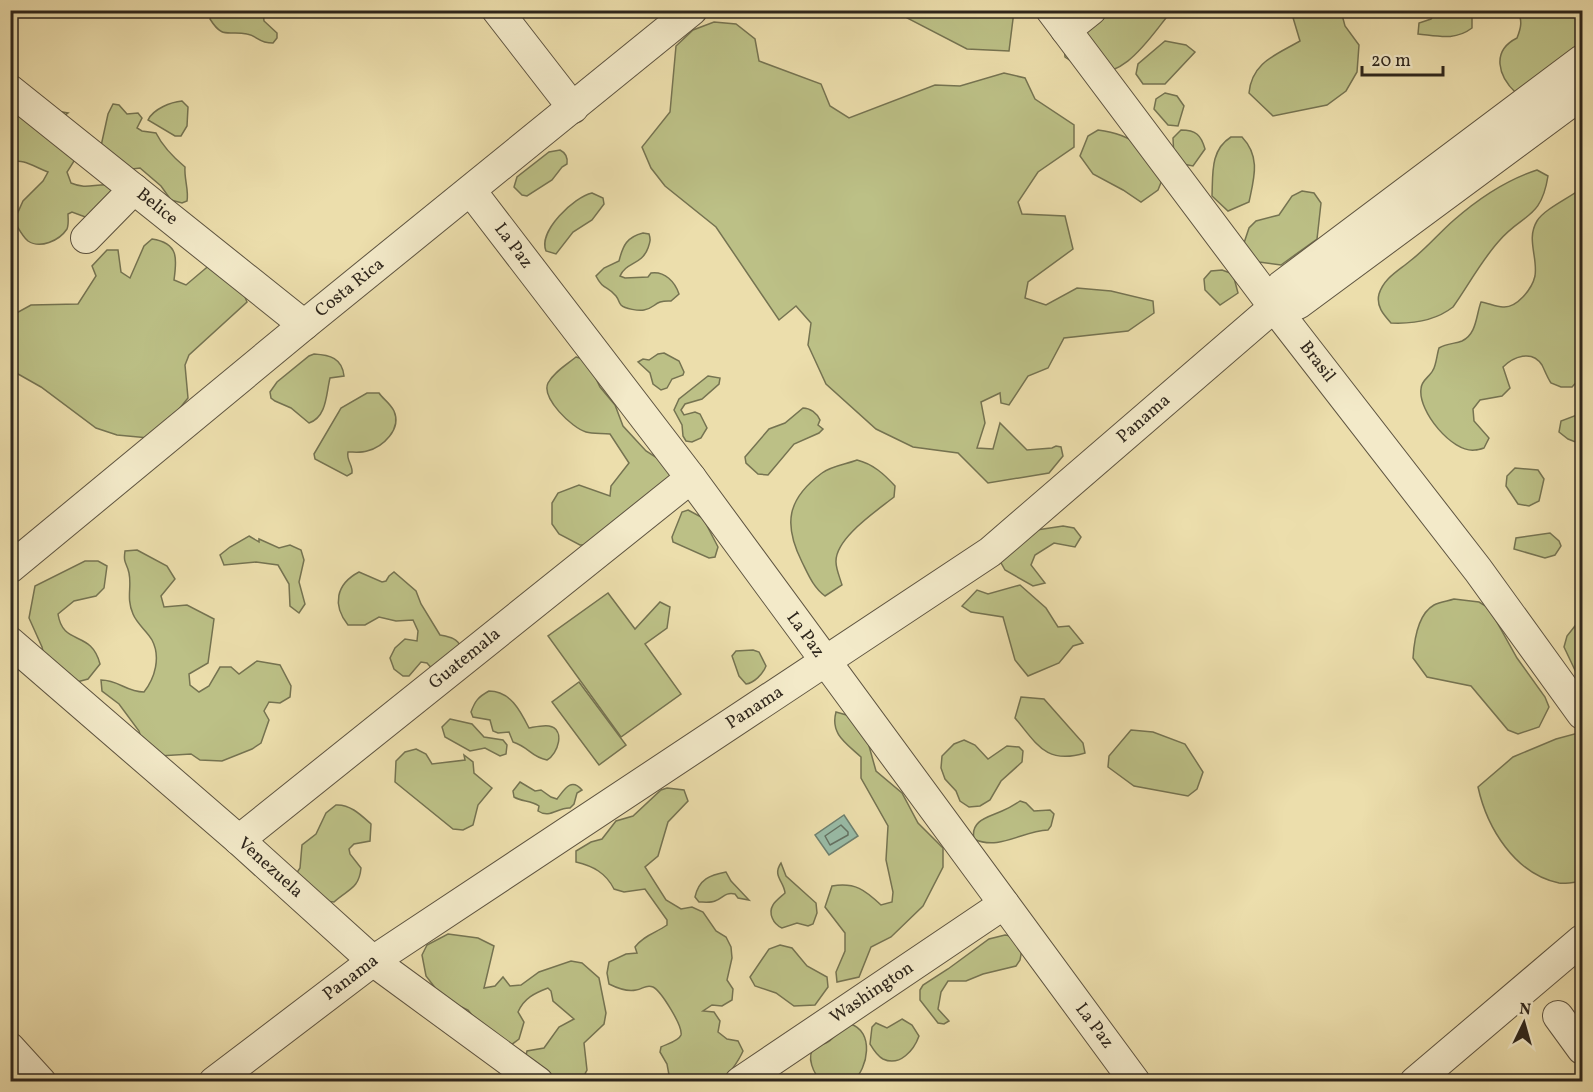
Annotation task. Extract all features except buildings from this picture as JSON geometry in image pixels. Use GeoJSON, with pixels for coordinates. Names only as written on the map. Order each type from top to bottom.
{"type":"FeatureCollection","features":[{"type":"Feature","properties":{"kind":"street"},"geometry":{"type":"LineString","coordinates":[[497,10],[573,108]]}},
{"type":"Feature","properties":{"kind":"street"},"geometry":{"type":"LineString","coordinates":[[1058,20],[1091,10]]}},
{"type":"Feature","properties":{"kind":"street","name":"Costa Rica"},"geometry":{"type":"LineString","coordinates":[[10,568],[689,11]]}},
{"type":"Feature","properties":{"kind":"street","name":"Brasil"},"geometry":{"type":"LineString","coordinates":[[1058,20],[1274,306],[1478,570],[1582,714]]}},
{"type":"Feature","properties":{"kind":"street","name":"Panama"},"geometry":{"type":"LineString","coordinates":[[214,1082],[373,961],[990,552],[1274,306],[1281,286],[1582,60]]}},
{"type":"Feature","properties":{"kind":"street","name":"Belice"},"geometry":{"type":"LineString","coordinates":[[10,90],[304,325]]}},
{"type":"Feature","properties":{"kind":"street"},"geometry":{"type":"LineString","coordinates":[[1274,306],[1298,304],[1582,94]]}},
{"type":"Feature","properties":{"kind":"street"},"geometry":{"type":"LineString","coordinates":[[86,238],[134,189]]}},
{"type":"Feature","properties":{"kind":"street","name":"La Paz"},"geometry":{"type":"LineString","coordinates":[[471,191],[691,478],[1135,1082]]}},
{"type":"Feature","properties":{"kind":"street","name":"Guatemala"},"geometry":{"type":"LineString","coordinates":[[239,840],[691,478]]}},
{"type":"Feature","properties":{"kind":"street","name":"Venezuela"},"geometry":{"type":"LineString","coordinates":[[10,642],[239,840],[373,961],[538,1082]]}},
{"type":"Feature","properties":{"kind":"street","name":"Washington"},"geometry":{"type":"LineString","coordinates":[[740,1082],[1004,904]]}},
{"type":"Feature","properties":{"kind":"street"},"geometry":{"type":"LineString","coordinates":[[1415,1082],[1582,940]]}},
{"type":"Feature","properties":{"kind":"street"},"geometry":{"type":"LineString","coordinates":[[1558,1016],[1582,1049]]}},
{"type":"Feature","properties":{"kind":"street"},"geometry":{"type":"LineString","coordinates":[[10,1048],[41,1082]]}},
{"type":"Feature","properties":{"kind":"green space"},"geometry":{"type":"Polygon","coordinates":[[[212,11],[263,11],[264,21],[277,33],[277,38],[273,43],[268,43],[247,34],[222,32],[210,19],[212,11]]]}},
{"type":"Feature","properties":{"kind":"green space"},"geometry":{"type":"Polygon","coordinates":[[[899,11],[1014,11],[1009,51],[967,49],[907,18],[899,11]]]}},
{"type":"Feature","properties":{"kind":"green space"},"geometry":{"type":"Polygon","coordinates":[[[1064,11],[1200,11],[1187,15],[1170,13],[1134,56],[1112,70],[1099,73],[1085,71],[1065,57],[1062,20],[1064,11]]]}},
{"type":"Feature","properties":{"kind":"green space"},"geometry":{"type":"Polygon","coordinates":[[[1291,11],[1341,11],[1345,26],[1359,45],[1357,72],[1346,91],[1327,105],[1273,116],[1249,93],[1251,82],[1260,67],[1274,55],[1300,41],[1291,11]]]}},
{"type":"Feature","properties":{"kind":"green space"},"geometry":{"type":"Polygon","coordinates":[[[1437,11],[1464,11],[1472,17],[1472,28],[1453,36],[1418,34],[1419,23],[1431,19],[1437,11]]]}},
{"type":"Feature","properties":{"kind":"green space"},"geometry":{"type":"Polygon","coordinates":[[[1517,11],[1582,11],[1582,92],[1516,93],[1510,86],[1500,64],[1503,50],[1517,38],[1521,21],[1517,11]]]}},
{"type":"Feature","properties":{"kind":"green space"},"geometry":{"type":"Polygon","coordinates":[[[714,22],[736,24],[755,39],[759,61],[821,84],[830,106],[849,118],[935,85],[960,86],[1004,73],[1025,78],[1035,99],[1074,125],[1074,147],[1038,172],[1018,202],[1022,214],[1065,216],[1073,249],[1028,282],[1025,298],[1046,305],[1077,288],[1111,291],[1153,301],[1154,313],[1128,331],[1064,338],[1048,368],[1028,376],[1009,405],[1001,403],[1000,393],[981,402],[985,423],[977,448],[993,449],[1000,423],[1027,450],[1061,447],[1063,456],[1049,473],[988,483],[958,453],[913,447],[876,429],[826,384],[808,345],[811,323],[796,306],[779,320],[716,227],[665,186],[651,168],[642,147],[670,112],[676,46],[693,30],[714,22]]]}},
{"type":"Feature","properties":{"kind":"green space"},"geometry":{"type":"Polygon","coordinates":[[[1165,41],[1186,45],[1195,52],[1165,84],[1143,84],[1136,74],[1138,64],[1165,41]]]}},
{"type":"Feature","properties":{"kind":"green space"},"geometry":{"type":"Polygon","coordinates":[[[1165,93],[1177,96],[1184,106],[1178,126],[1168,125],[1154,109],[1156,99],[1165,93]]]}},
{"type":"Feature","properties":{"kind":"green space"},"geometry":{"type":"Polygon","coordinates":[[[182,101],[188,107],[187,126],[181,136],[175,136],[148,120],[163,107],[182,101]]]}},
{"type":"Feature","properties":{"kind":"green space"},"geometry":{"type":"Polygon","coordinates":[[[113,104],[119,105],[127,114],[138,113],[142,118],[137,128],[156,133],[169,152],[185,167],[187,201],[182,203],[171,200],[161,186],[140,168],[124,170],[101,146],[108,114],[113,104]]]}},
{"type":"Feature","properties":{"kind":"green space"},"geometry":{"type":"Polygon","coordinates":[[[34,107],[68,113],[64,116],[76,158],[67,172],[71,183],[82,186],[112,185],[120,194],[99,222],[72,212],[68,214],[68,227],[64,233],[44,244],[28,241],[14,221],[23,201],[43,181],[48,172],[20,161],[11,163],[11,128],[15,118],[34,107]]]}},
{"type":"Feature","properties":{"kind":"green space"},"geometry":{"type":"Polygon","coordinates":[[[1098,130],[1122,135],[1144,151],[1162,180],[1158,190],[1141,202],[1093,174],[1080,156],[1088,136],[1098,130]]]}},
{"type":"Feature","properties":{"kind":"green space"},"geometry":{"type":"Polygon","coordinates":[[[1181,130],[1194,132],[1200,137],[1205,149],[1193,166],[1183,164],[1174,158],[1173,138],[1181,130]]]}},
{"type":"Feature","properties":{"kind":"green space"},"geometry":{"type":"Polygon","coordinates":[[[1231,137],[1242,137],[1248,145],[1252,152],[1254,168],[1249,202],[1228,211],[1212,196],[1212,179],[1219,149],[1231,137]]]}},
{"type":"Feature","properties":{"kind":"green space"},"geometry":{"type":"Polygon","coordinates":[[[560,150],[566,156],[567,164],[552,180],[527,196],[522,195],[514,187],[517,177],[549,152],[560,150]]]}},
{"type":"Feature","properties":{"kind":"green space"},"geometry":{"type":"Polygon","coordinates":[[[1537,170],[1548,176],[1541,201],[1536,209],[1508,232],[1492,249],[1453,307],[1439,316],[1423,321],[1391,323],[1378,302],[1381,288],[1388,279],[1473,205],[1503,185],[1537,170]]]}},
{"type":"Feature","properties":{"kind":"green space"},"geometry":{"type":"Polygon","coordinates":[[[1582,188],[1582,376],[1572,387],[1561,387],[1551,383],[1542,365],[1533,357],[1522,356],[1512,360],[1503,367],[1510,388],[1502,396],[1480,400],[1473,409],[1474,421],[1489,438],[1484,448],[1466,449],[1456,445],[1438,429],[1425,408],[1422,398],[1421,386],[1434,368],[1439,348],[1462,341],[1471,334],[1481,302],[1500,307],[1513,304],[1523,297],[1535,276],[1532,235],[1537,221],[1551,208],[1582,188]]]}},
{"type":"Feature","properties":{"kind":"green space"},"geometry":{"type":"Polygon","coordinates":[[[1302,191],[1314,193],[1321,203],[1317,239],[1281,265],[1259,262],[1242,249],[1249,228],[1256,221],[1279,215],[1292,196],[1302,191]]]}},
{"type":"Feature","properties":{"kind":"green space"},"geometry":{"type":"Polygon","coordinates":[[[592,193],[603,198],[604,204],[592,220],[573,232],[556,254],[546,251],[547,234],[559,216],[576,201],[592,193]]]}},
{"type":"Feature","properties":{"kind":"green space"},"geometry":{"type":"Polygon","coordinates":[[[643,233],[649,234],[650,238],[645,254],[626,268],[620,276],[625,278],[648,277],[651,273],[661,274],[675,285],[679,294],[671,301],[658,303],[648,309],[629,309],[621,305],[616,296],[601,284],[596,276],[604,268],[619,261],[626,242],[643,233]]]}},
{"type":"Feature","properties":{"kind":"green space"},"geometry":{"type":"Polygon","coordinates":[[[152,239],[161,241],[172,248],[176,265],[174,280],[186,285],[212,263],[234,270],[247,302],[189,355],[185,365],[188,398],[167,424],[149,438],[117,435],[96,428],[41,387],[11,370],[11,316],[31,305],[78,304],[96,276],[92,266],[107,250],[118,250],[121,272],[130,278],[144,246],[152,239]]]}},
{"type":"Feature","properties":{"kind":"green space"},"geometry":{"type":"Polygon","coordinates":[[[1222,270],[1233,274],[1238,293],[1220,305],[1205,290],[1204,279],[1211,271],[1222,270]]]}},
{"type":"Feature","properties":{"kind":"green space"},"geometry":{"type":"Polygon","coordinates":[[[664,353],[679,361],[684,372],[683,375],[672,379],[667,388],[661,390],[653,384],[650,373],[638,362],[664,353]]]}},
{"type":"Feature","properties":{"kind":"green space"},"geometry":{"type":"Polygon","coordinates":[[[314,354],[325,355],[338,361],[344,376],[330,378],[322,410],[315,420],[309,423],[291,408],[271,398],[270,392],[277,382],[314,354]]]}},
{"type":"Feature","properties":{"kind":"green space"},"geometry":{"type":"Polygon","coordinates":[[[576,357],[587,360],[600,387],[615,405],[623,426],[646,451],[665,463],[679,496],[590,545],[580,545],[559,534],[552,524],[552,503],[558,493],[579,485],[610,496],[611,486],[629,463],[610,434],[589,433],[573,425],[559,412],[549,396],[548,383],[560,369],[576,357]]]}},
{"type":"Feature","properties":{"kind":"green space"},"geometry":{"type":"Polygon","coordinates":[[[708,376],[720,378],[719,384],[702,399],[685,404],[681,410],[684,415],[695,412],[700,414],[707,428],[701,438],[692,442],[686,441],[682,425],[674,410],[679,399],[708,376]]]}},
{"type":"Feature","properties":{"kind":"green space"},"geometry":{"type":"Polygon","coordinates":[[[367,393],[379,393],[389,403],[396,418],[395,424],[390,436],[379,446],[365,452],[348,452],[352,473],[347,476],[315,459],[314,454],[341,408],[367,393]]]}},
{"type":"Feature","properties":{"kind":"green space"},"geometry":{"type":"Polygon","coordinates":[[[803,408],[815,413],[820,420],[818,425],[823,429],[794,444],[768,475],[758,474],[746,463],[745,457],[769,429],[785,423],[803,408]]]}},
{"type":"Feature","properties":{"kind":"green space"},"geometry":{"type":"Polygon","coordinates":[[[1582,413],[1582,441],[1578,443],[1559,432],[1561,421],[1582,413]]]}},
{"type":"Feature","properties":{"kind":"green space"},"geometry":{"type":"Polygon","coordinates":[[[857,460],[873,467],[895,486],[894,497],[859,525],[842,544],[836,562],[842,585],[825,596],[811,580],[796,548],[792,536],[792,513],[801,493],[822,473],[857,460]]]}},
{"type":"Feature","properties":{"kind":"green space"},"geometry":{"type":"Polygon","coordinates":[[[1515,468],[1538,470],[1544,479],[1539,501],[1529,506],[1518,504],[1506,486],[1507,476],[1515,468]]]}},
{"type":"Feature","properties":{"kind":"green space"},"geometry":{"type":"Polygon","coordinates":[[[688,510],[703,518],[718,547],[715,557],[709,558],[673,542],[672,537],[682,512],[688,510]]]}},
{"type":"Feature","properties":{"kind":"green space"},"geometry":{"type":"Polygon","coordinates":[[[1063,526],[1074,528],[1081,537],[1075,547],[1054,543],[1035,555],[1031,565],[1045,583],[1033,586],[1005,570],[1000,561],[1017,533],[1063,526]]]}},
{"type":"Feature","properties":{"kind":"green space"},"geometry":{"type":"Polygon","coordinates":[[[1550,533],[1561,546],[1555,555],[1545,558],[1514,549],[1516,538],[1550,533]]]}},
{"type":"Feature","properties":{"kind":"green space"},"geometry":{"type":"Polygon","coordinates":[[[249,536],[259,542],[259,539],[279,548],[290,545],[301,550],[304,560],[299,582],[305,604],[299,613],[290,606],[289,584],[278,565],[256,562],[224,565],[220,555],[249,536]]]}},
{"type":"Feature","properties":{"kind":"green space"},"geometry":{"type":"Polygon","coordinates":[[[137,550],[167,566],[175,579],[161,596],[164,607],[187,605],[214,619],[208,663],[189,674],[190,685],[199,692],[209,686],[220,667],[231,667],[239,674],[257,661],[280,665],[291,686],[290,697],[280,703],[269,702],[264,711],[269,720],[261,743],[252,749],[222,761],[200,760],[191,754],[159,756],[142,741],[139,731],[119,704],[102,691],[101,680],[144,692],[156,667],[155,647],[135,618],[130,603],[130,578],[125,561],[125,551],[137,550]]]}},
{"type":"Feature","properties":{"kind":"green space"},"geometry":{"type":"Polygon","coordinates":[[[85,561],[98,561],[107,566],[104,588],[96,596],[74,601],[58,614],[65,631],[90,646],[96,653],[100,664],[88,679],[77,682],[47,669],[42,647],[29,618],[35,586],[85,561]]]}},
{"type":"Feature","properties":{"kind":"green space"},"geometry":{"type":"Polygon","coordinates":[[[359,572],[382,582],[394,572],[416,591],[421,604],[440,635],[450,637],[461,647],[434,671],[427,663],[421,662],[409,676],[403,676],[394,669],[390,658],[395,648],[405,639],[417,641],[418,631],[413,620],[396,621],[379,617],[365,625],[348,625],[340,610],[338,603],[341,589],[351,577],[359,572]]]}},
{"type":"Feature","properties":{"kind":"green space"},"geometry":{"type":"Polygon","coordinates":[[[1020,585],[1046,608],[1058,627],[1069,626],[1083,643],[1073,646],[1059,663],[1028,676],[1015,660],[1003,617],[971,612],[962,606],[977,590],[988,594],[1020,585]]]}},
{"type":"Feature","properties":{"kind":"green space"},"geometry":{"type":"Polygon","coordinates":[[[608,593],[635,629],[660,602],[670,607],[667,628],[645,644],[681,694],[621,737],[548,636],[608,593]]]}},
{"type":"Feature","properties":{"kind":"green space"},"geometry":{"type":"Polygon","coordinates":[[[1454,599],[1479,602],[1489,608],[1517,658],[1545,697],[1549,707],[1539,727],[1518,734],[1508,730],[1471,686],[1427,677],[1413,658],[1416,637],[1424,615],[1434,605],[1454,599]]]}},
{"type":"Feature","properties":{"kind":"green space"},"geometry":{"type":"Polygon","coordinates":[[[1582,617],[1582,685],[1564,647],[1567,636],[1582,617]]]}},
{"type":"Feature","properties":{"kind":"green space"},"geometry":{"type":"Polygon","coordinates":[[[736,651],[759,652],[766,666],[758,678],[746,684],[739,676],[732,656],[736,651]]]}},
{"type":"Feature","properties":{"kind":"green space"},"geometry":{"type":"Polygon","coordinates":[[[579,682],[626,745],[599,765],[552,702],[579,682]]]}},
{"type":"Feature","properties":{"kind":"green space"},"geometry":{"type":"Polygon","coordinates":[[[489,691],[509,698],[518,708],[529,728],[549,726],[554,728],[559,736],[557,747],[551,757],[547,760],[537,757],[523,746],[513,742],[509,732],[493,731],[490,720],[473,717],[471,712],[476,702],[489,691]]]}},
{"type":"Feature","properties":{"kind":"green space"},"geometry":{"type":"Polygon","coordinates":[[[1021,697],[1044,699],[1083,743],[1085,753],[1061,756],[1044,750],[1037,744],[1015,718],[1021,697]]]}},
{"type":"Feature","properties":{"kind":"green space"},"geometry":{"type":"Polygon","coordinates":[[[836,712],[857,718],[864,728],[876,771],[902,793],[918,823],[943,848],[943,867],[923,906],[891,937],[871,947],[859,977],[837,982],[836,972],[845,951],[845,933],[825,907],[832,886],[847,885],[859,888],[881,905],[892,902],[893,892],[886,860],[888,826],[861,778],[861,757],[837,732],[836,712]]]}},
{"type":"Feature","properties":{"kind":"green space"},"geometry":{"type":"Polygon","coordinates":[[[450,719],[472,724],[484,737],[503,740],[507,745],[506,754],[500,756],[485,748],[470,751],[445,737],[442,727],[450,719]]]}},
{"type":"Feature","properties":{"kind":"green space"},"geometry":{"type":"Polygon","coordinates":[[[1131,730],[1153,732],[1185,744],[1203,772],[1197,789],[1188,796],[1134,786],[1108,767],[1109,756],[1131,730]]]}},
{"type":"Feature","properties":{"kind":"green space"},"geometry":{"type":"Polygon","coordinates":[[[1578,733],[1582,739],[1582,881],[1559,883],[1529,870],[1505,847],[1488,818],[1478,787],[1513,757],[1556,739],[1578,733]]]}},
{"type":"Feature","properties":{"kind":"green space"},"geometry":{"type":"Polygon","coordinates":[[[964,740],[975,745],[988,759],[1007,746],[1019,747],[1023,751],[1022,762],[1001,781],[990,800],[980,806],[969,807],[960,801],[956,791],[945,779],[941,768],[942,756],[954,744],[964,740]]]}},
{"type":"Feature","properties":{"kind":"green space"},"geometry":{"type":"Polygon","coordinates":[[[416,749],[426,754],[432,764],[465,760],[464,755],[473,762],[474,773],[492,788],[478,805],[473,825],[463,830],[453,829],[395,782],[396,761],[405,752],[416,749]]]}},
{"type":"Feature","properties":{"kind":"green space"},"geometry":{"type":"Polygon","coordinates":[[[520,782],[535,791],[541,790],[557,799],[568,786],[578,786],[582,790],[577,793],[574,804],[570,808],[546,814],[538,811],[539,806],[536,804],[514,797],[513,791],[520,782]]]}},
{"type":"Feature","properties":{"kind":"green space"},"geometry":{"type":"Polygon","coordinates":[[[667,788],[684,790],[688,801],[668,822],[658,856],[645,867],[666,900],[681,909],[692,907],[703,912],[716,931],[726,937],[731,947],[732,958],[727,980],[733,989],[732,1000],[722,1006],[712,1005],[703,1011],[714,1012],[720,1021],[718,1032],[727,1039],[738,1041],[743,1051],[724,1081],[686,1081],[685,1076],[680,1079],[669,1075],[667,1064],[660,1052],[661,1047],[680,1037],[681,1031],[666,1002],[651,986],[629,990],[609,984],[607,973],[609,962],[626,954],[637,953],[635,947],[646,937],[667,925],[667,920],[645,889],[624,892],[614,889],[598,871],[576,862],[576,851],[591,842],[602,839],[616,821],[633,816],[661,790],[667,788]]]}},
{"type":"Feature","properties":{"kind":"green space"},"geometry":{"type":"Polygon","coordinates":[[[1020,801],[1026,803],[1034,811],[1050,810],[1054,814],[1048,830],[1002,842],[992,843],[974,839],[975,827],[978,823],[1020,801]]]}},
{"type":"Feature","properties":{"kind":"green space"},"geometry":{"type":"Polygon","coordinates":[[[336,805],[351,808],[371,824],[370,841],[354,844],[349,849],[350,854],[361,868],[358,880],[352,888],[334,902],[323,901],[294,877],[300,868],[302,845],[316,834],[326,813],[336,805]]]}},
{"type":"Feature","properties":{"kind":"green space"},"geometry":{"type":"Polygon","coordinates":[[[781,863],[786,876],[816,903],[817,913],[813,924],[808,926],[797,923],[782,928],[772,918],[773,905],[785,893],[778,875],[781,863]]]}},
{"type":"Feature","properties":{"kind":"green space"},"geometry":{"type":"Polygon","coordinates":[[[726,872],[731,881],[749,900],[731,894],[713,902],[699,902],[695,897],[702,882],[710,876],[726,872]]]}},
{"type":"Feature","properties":{"kind":"green space"},"geometry":{"type":"Polygon","coordinates":[[[448,934],[478,938],[494,946],[484,988],[495,986],[503,977],[510,986],[521,985],[539,972],[571,961],[582,963],[599,978],[606,1013],[604,1024],[584,1043],[587,1070],[581,1081],[522,1082],[520,1080],[527,1051],[544,1048],[559,1027],[574,1019],[553,1001],[548,988],[530,997],[520,1007],[518,1012],[524,1022],[519,1039],[507,1048],[493,1041],[468,1010],[443,998],[426,976],[422,955],[427,945],[448,934]]]}},
{"type":"Feature","properties":{"kind":"green space"},"geometry":{"type":"Polygon","coordinates":[[[1005,935],[1011,936],[1022,949],[1016,966],[983,974],[966,981],[948,981],[941,992],[938,1009],[949,1021],[944,1024],[938,1023],[920,1000],[920,990],[923,985],[989,939],[1005,935]]]}},
{"type":"Feature","properties":{"kind":"green space"},"geometry":{"type":"Polygon","coordinates":[[[780,945],[792,948],[807,966],[827,977],[828,987],[815,1005],[794,1006],[776,993],[755,986],[750,977],[769,949],[780,945]]]}},
{"type":"Feature","properties":{"kind":"green space"},"geometry":{"type":"Polygon","coordinates":[[[902,1019],[912,1025],[919,1036],[917,1041],[910,1052],[901,1059],[889,1061],[883,1059],[870,1044],[872,1027],[876,1023],[887,1028],[902,1019]]]}},
{"type":"Feature","properties":{"kind":"green space"},"geometry":{"type":"Polygon","coordinates":[[[850,1024],[858,1028],[866,1042],[862,1068],[853,1081],[839,1079],[822,1081],[812,1065],[812,1051],[815,1047],[831,1040],[843,1027],[850,1024]]]}},
{"type":"Feature","properties":{"kind":"water"},"geometry":{"type":"Polygon","coordinates":[[[844,815],[858,836],[829,855],[815,835],[844,815]]]}}]}
